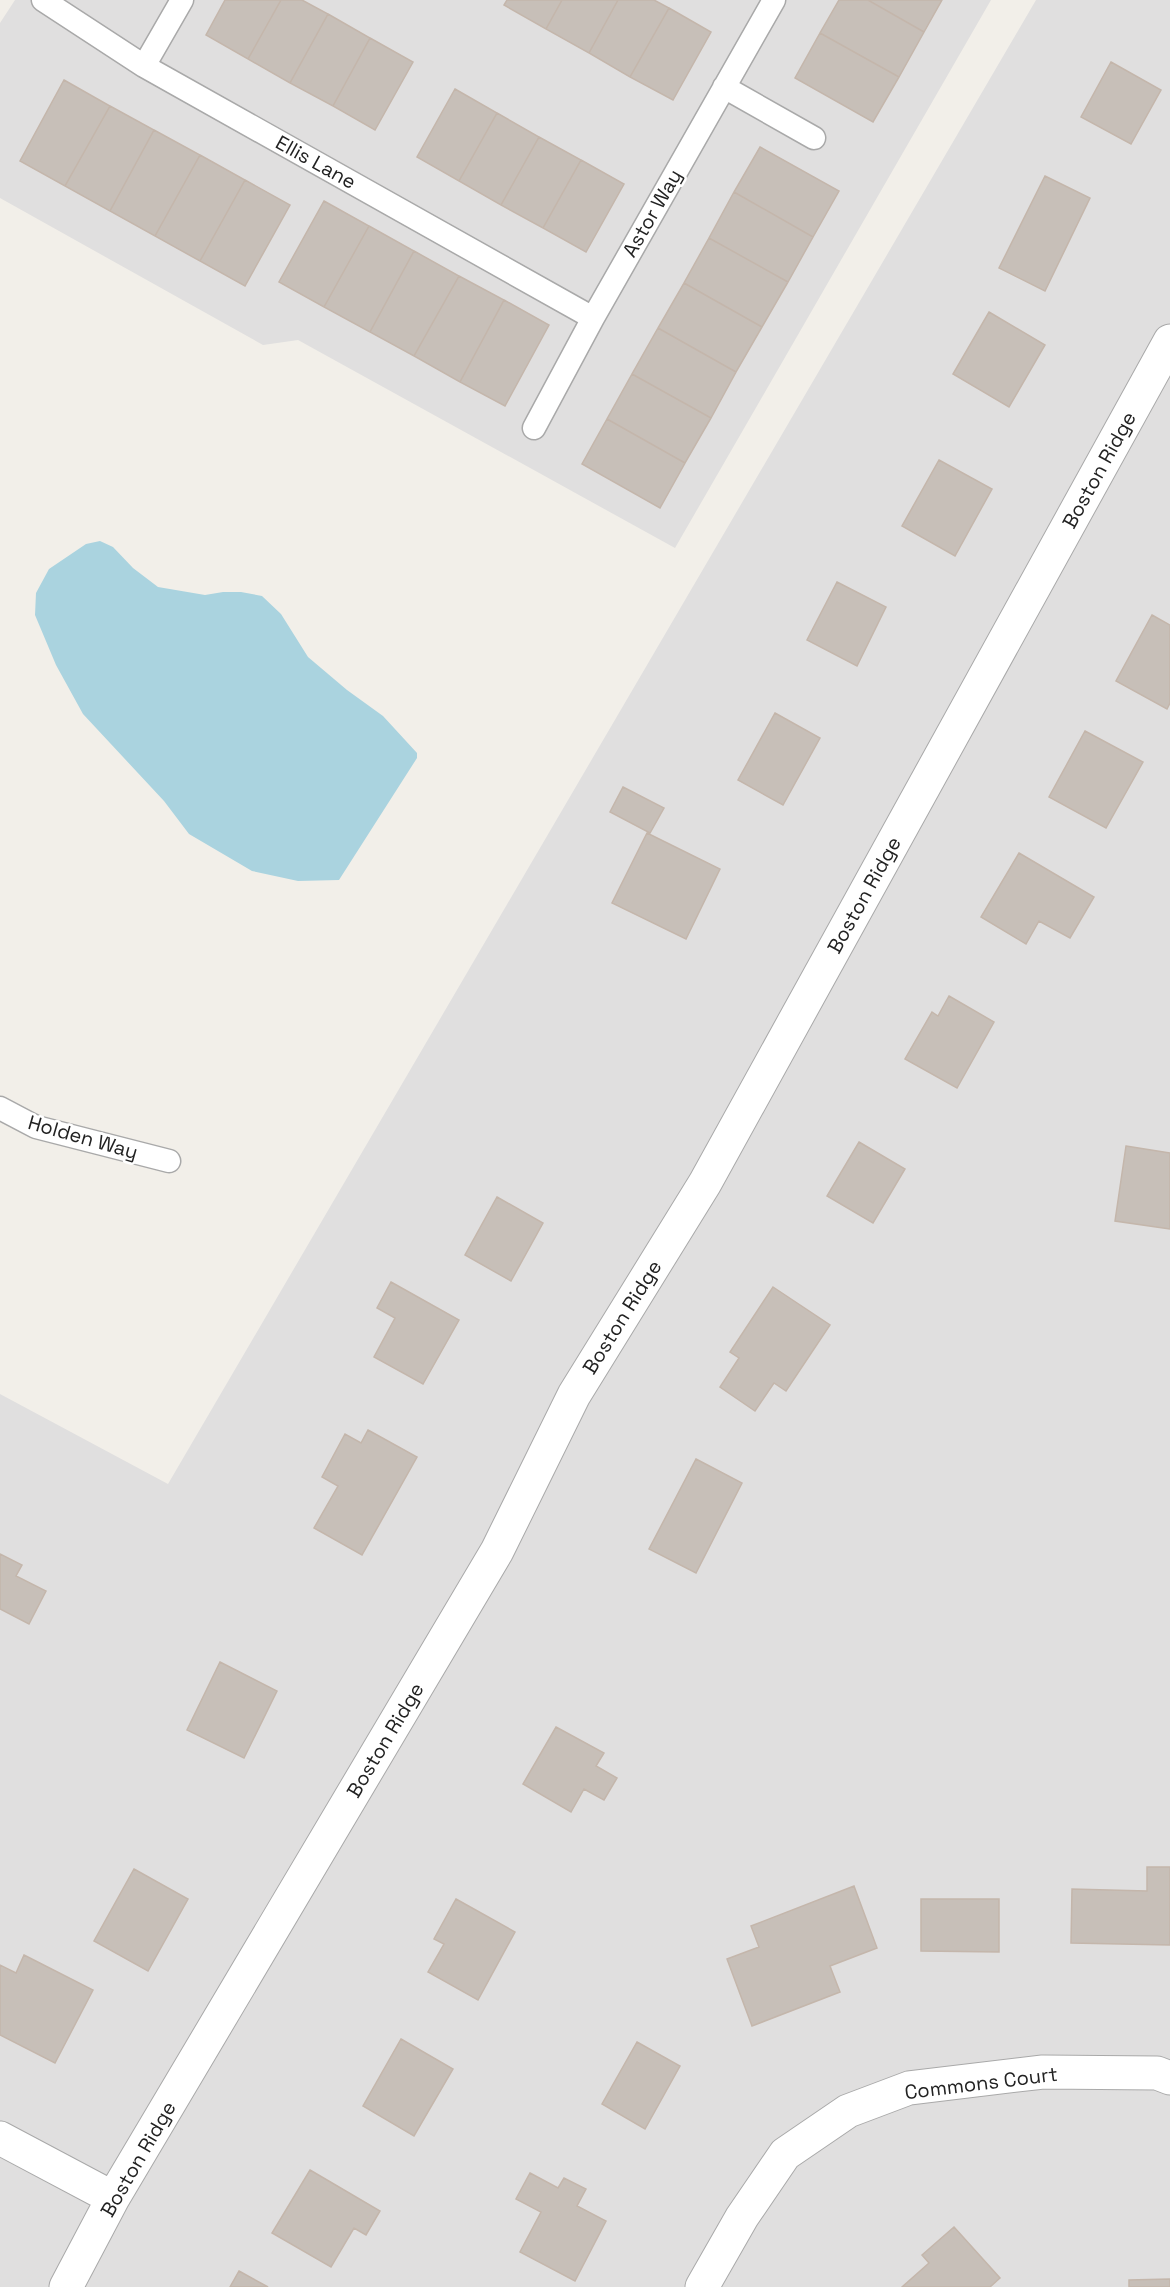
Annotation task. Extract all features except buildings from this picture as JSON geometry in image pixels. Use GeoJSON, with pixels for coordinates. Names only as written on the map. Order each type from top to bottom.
{"type":"FeatureCollection","features":[{"type":"Feature","properties":{"kind":"street","name":"Boston Ridge"},"geometry":{"type":"LineString","coordinates":[[66,2287],[113,2198],[497,1551],[574,1395],[705,1183],[1170,341]]}},
{"type":"Feature","properties":{"kind":"street","name":"Commons Court"},"geometry":{"type":"LineString","coordinates":[[702,2287],[742,2217],[785,2154],[848,2111],[909,2088],[1043,2072],[1157,2073],[1170,2078]]}},
{"type":"Feature","properties":{"kind":"street"},"geometry":{"type":"LineString","coordinates":[[0,2138],[113,2198]]}},
{"type":"Feature","properties":{"kind":"lane","name":"Ellis Lane"},"geometry":{"type":"LineString","coordinates":[[43,0],[144,66],[593,318]]}},
{"type":"Feature","properties":{"kind":"lane"},"geometry":{"type":"LineString","coordinates":[[144,66],[182,0]]}},
{"type":"Feature","properties":{"kind":"lane","name":"Astor Way"},"geometry":{"type":"LineString","coordinates":[[534,428],[593,318],[724,87],[765,3]]}},
{"type":"Feature","properties":{"kind":"lane"},"geometry":{"type":"LineString","coordinates":[[724,87],[814,138]]}},
{"type":"Feature","properties":{"kind":"lane","name":"Holden Way"},"geometry":{"type":"LineString","coordinates":[[0,1108],[36,1127],[169,1161]]}},
{"type":"Feature","properties":{"kind":"shaded area"},"geometry":{"type":"Polygon","coordinates":[[[15,0],[991,0],[675,548],[298,340],[263,345],[0,198],[0,23],[15,0]]]}},
{"type":"Feature","properties":{"kind":"shaded area"},"geometry":{"type":"Polygon","coordinates":[[[1036,0],[1170,0],[1170,2287],[0,2287],[0,1394],[168,1484],[1036,0]]]}},
{"type":"Feature","properties":{"kind":"water"},"geometry":{"type":"Polygon","coordinates":[[[100,541],[113,547],[133,568],[158,587],[205,595],[241,592],[262,596],[281,614],[308,657],[347,690],[383,716],[417,753],[417,758],[339,880],[298,881],[252,871],[189,834],[164,801],[83,714],[56,665],[35,615],[36,593],[49,569],[86,544],[100,541]]]}}]}
